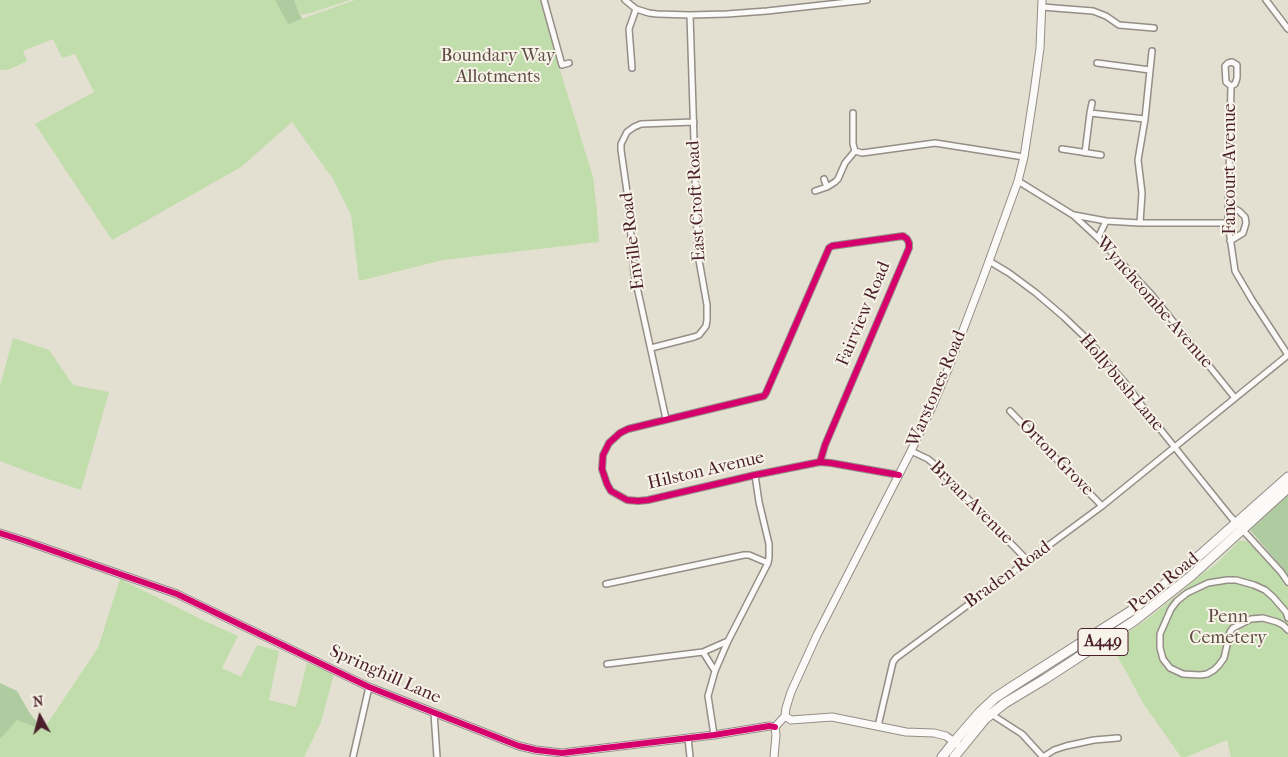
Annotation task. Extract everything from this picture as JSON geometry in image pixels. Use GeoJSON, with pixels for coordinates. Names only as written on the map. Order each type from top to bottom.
{"type":"FeatureCollection","features":[{"type":"Feature","properties":{"kind":"highway","name":"Penn Road"},"geometry":{"type":"LineString","coordinates":[[954,757],[985,718],[1005,703],[1134,621],[1191,576],[1288,477]]}},
{"type":"Feature","properties":{"kind":"highway","name":"Penn Road"},"geometry":{"type":"LineString","coordinates":[[942,757],[980,712],[995,698],[1131,611],[1191,563],[1225,532],[1238,526],[1288,488]]}},
{"type":"Feature","properties":{"kind":"street"},"geometry":{"type":"LineString","coordinates":[[544,0],[562,65],[569,63]]}},
{"type":"Feature","properties":{"kind":"street"},"geometry":{"type":"LineString","coordinates":[[625,0],[636,9],[642,11],[657,14],[690,15],[767,12],[867,0]]}},
{"type":"Feature","properties":{"kind":"street"},"geometry":{"type":"LineString","coordinates":[[1266,0],[1288,29]]}},
{"type":"Feature","properties":{"kind":"street"},"geometry":{"type":"LineString","coordinates":[[1042,4],[1093,11],[1106,16],[1119,25],[1154,28]]}},
{"type":"Feature","properties":{"kind":"street","name":"Warstones Road"},"geometry":{"type":"LineString","coordinates":[[775,727],[785,716],[789,697],[817,635],[911,451],[949,367],[989,261],[1018,181],[1024,158],[1039,57],[1042,4]]}},
{"type":"Feature","properties":{"kind":"street"},"geometry":{"type":"LineString","coordinates":[[632,68],[629,29],[636,9]]}},
{"type":"Feature","properties":{"kind":"street","name":"East Croft Road"},"geometry":{"type":"LineString","coordinates":[[651,348],[699,335],[706,326],[707,320],[707,305],[699,260],[690,15]]}},
{"type":"Feature","properties":{"kind":"street"},"geometry":{"type":"LineString","coordinates":[[1140,223],[1142,192],[1138,160],[1145,119],[1152,51]]}},
{"type":"Feature","properties":{"kind":"street"},"geometry":{"type":"LineString","coordinates":[[1097,63],[1150,70]]}},
{"type":"Feature","properties":{"kind":"street","name":"Fancourt Avenue"},"geometry":{"type":"LineString","coordinates":[[1231,86],[1228,223],[1235,271],[1288,355]]}},
{"type":"Feature","properties":{"kind":"street"},"geometry":{"type":"LineString","coordinates":[[1085,153],[1092,103]]}},
{"type":"Feature","properties":{"kind":"street"},"geometry":{"type":"LineString","coordinates":[[853,113],[853,144],[855,151]]}},
{"type":"Feature","properties":{"kind":"street"},"geometry":{"type":"LineString","coordinates":[[1090,114],[1145,119]]}},
{"type":"Feature","properties":{"kind":"street","name":"Enville Road"},"geometry":{"type":"LineString","coordinates":[[666,419],[634,273],[621,144],[627,132],[641,124],[694,122]]}},
{"type":"Feature","properties":{"kind":"street"},"geometry":{"type":"LineString","coordinates":[[855,151],[862,153],[935,143],[1024,158]]}},
{"type":"Feature","properties":{"kind":"street"},"geometry":{"type":"LineString","coordinates":[[1062,150],[1101,155]]}},
{"type":"Feature","properties":{"kind":"street"},"geometry":{"type":"LineString","coordinates":[[815,191],[827,187],[838,179],[845,163],[855,151]]}},
{"type":"Feature","properties":{"kind":"street"},"geometry":{"type":"LineString","coordinates":[[824,179],[827,187]]}},
{"type":"Feature","properties":{"kind":"street","name":"Wynchcombe Avenue"},"geometry":{"type":"LineString","coordinates":[[1018,181],[1073,215],[1098,238],[1151,294],[1235,398]]}},
{"type":"Feature","properties":{"kind":"street"},"geometry":{"type":"LineString","coordinates":[[1229,206],[1239,211],[1246,224],[1243,233],[1230,241]]}},
{"type":"Feature","properties":{"kind":"street"},"geometry":{"type":"LineString","coordinates":[[1073,215],[1106,221],[1140,223],[1228,223]]}},
{"type":"Feature","properties":{"kind":"street"},"geometry":{"type":"LineString","coordinates":[[1098,238],[1106,221]]}},
{"type":"Feature","properties":{"kind":"street","name":"Fairview Road"},"geometry":{"type":"LineString","coordinates":[[760,397],[766,393],[828,248],[903,236],[907,239],[909,248],[825,445],[820,462]]}},
{"type":"Feature","properties":{"kind":"street","name":"Hollybush Lane"},"geometry":{"type":"LineString","coordinates":[[989,261],[1009,273],[1036,294],[1090,342],[1126,384],[1238,526],[1250,537],[1288,582]]}},
{"type":"Feature","properties":{"kind":"street","name":"Braden Road"},"geometry":{"type":"LineString","coordinates":[[878,726],[892,662],[896,658],[1102,506],[1288,355]]}},
{"type":"Feature","properties":{"kind":"street","name":"Hilston Avenue"},"geometry":{"type":"LineString","coordinates":[[760,397],[666,419],[620,433],[609,443],[603,455],[602,469],[611,491],[627,500],[648,500],[755,474],[820,462],[899,475]]}},
{"type":"Feature","properties":{"kind":"street","name":"Orton Grove"},"geometry":{"type":"LineString","coordinates":[[1010,411],[1102,506]]}},
{"type":"Feature","properties":{"kind":"street","name":"Bryan Avenue"},"geometry":{"type":"LineString","coordinates":[[911,451],[934,464],[1027,560]]}},
{"type":"Feature","properties":{"kind":"street"},"geometry":{"type":"LineString","coordinates":[[714,735],[708,696],[715,671],[728,641],[768,563],[770,551],[755,474]]}},
{"type":"Feature","properties":{"kind":"street","name":"Springhill Lane"},"geometry":{"type":"LineString","coordinates":[[0,534],[177,594],[369,687],[519,746],[553,755],[562,753],[584,754],[768,726],[775,727]]}},
{"type":"Feature","properties":{"kind":"street"},"geometry":{"type":"LineString","coordinates":[[606,584],[744,555],[749,555],[768,563]]}},
{"type":"Feature","properties":{"kind":"street"},"geometry":{"type":"LineString","coordinates":[[1288,618],[1286,612],[1273,597],[1265,590],[1254,585],[1236,580],[1208,583],[1186,593],[1170,609],[1160,634],[1160,648],[1163,659],[1170,668],[1183,674],[1200,675],[1207,674],[1219,665],[1224,658],[1230,632],[1244,622],[1251,619],[1264,618],[1283,625],[1288,630]]}},
{"type":"Feature","properties":{"kind":"street"},"geometry":{"type":"LineString","coordinates":[[607,664],[703,652],[728,641]]}},
{"type":"Feature","properties":{"kind":"street"},"geometry":{"type":"LineString","coordinates":[[703,652],[715,671]]}},
{"type":"Feature","properties":{"kind":"street"},"geometry":{"type":"LineString","coordinates":[[353,757],[369,687]]}},
{"type":"Feature","properties":{"kind":"street"},"geometry":{"type":"LineString","coordinates":[[434,712],[437,757]]}},
{"type":"Feature","properties":{"kind":"street"},"geometry":{"type":"LineString","coordinates":[[991,714],[1022,734],[1043,757],[1054,750],[1066,746],[1094,740],[1118,738]]}},
{"type":"Feature","properties":{"kind":"street"},"geometry":{"type":"LineString","coordinates":[[785,716],[791,720],[832,717],[906,732],[940,734],[962,748]]}},
{"type":"Feature","properties":{"kind":"street"},"geometry":{"type":"LineString","coordinates":[[774,757],[775,727]]}},
{"type":"Feature","properties":{"kind":"street"},"geometry":{"type":"LineString","coordinates":[[688,738],[690,757]]}},
{"type":"Feature","properties":{"kind":"green space","name":"Boundary Way Allotments"},"geometry":{"type":"Polygon","coordinates":[[[0,0],[279,0],[290,23],[355,0],[540,0],[593,177],[599,242],[443,260],[359,281],[351,215],[333,179],[292,122],[241,167],[112,240],[35,124],[94,92],[75,54],[62,58],[53,39],[23,51],[27,61],[8,70],[0,70],[0,0]]]}},
{"type":"Feature","properties":{"kind":"green space"},"geometry":{"type":"Polygon","coordinates":[[[275,0],[294,0],[302,19],[288,24],[275,0]]]}},
{"type":"Feature","properties":{"kind":"green space"},"geometry":{"type":"Polygon","coordinates":[[[294,0],[350,0],[301,15],[294,0]]]}},
{"type":"Feature","properties":{"kind":"green space"},"geometry":{"type":"Polygon","coordinates":[[[13,338],[49,350],[73,385],[109,392],[81,490],[0,461],[0,386],[13,338]]]}},
{"type":"Feature","properties":{"kind":"green space"},"geometry":{"type":"Polygon","coordinates":[[[1288,495],[1288,576],[1250,530],[1288,495]]]}},
{"type":"Feature","properties":{"kind":"green space","name":"Penn Cemetery"},"geometry":{"type":"Polygon","coordinates":[[[1239,541],[1247,541],[1281,576],[1288,586],[1288,757],[1231,757],[1227,740],[1186,757],[1181,757],[1143,703],[1111,644],[1146,620],[1214,566],[1239,541]]]}},
{"type":"Feature","properties":{"kind":"green space"},"geometry":{"type":"Polygon","coordinates":[[[120,579],[238,636],[222,668],[241,677],[257,645],[279,651],[269,700],[296,707],[307,663],[334,674],[321,722],[304,757],[0,757],[0,739],[17,719],[43,730],[98,648],[120,579]]]}},
{"type":"Feature","properties":{"kind":"green space"},"geometry":{"type":"Polygon","coordinates":[[[0,683],[17,691],[29,712],[43,730],[17,720],[0,739],[0,683]]]}},
{"type":"Feature","properties":{"kind":"cycle path"},"geometry":{"type":"LineString","coordinates":[[820,462],[825,445],[909,248],[909,243],[903,236],[829,248],[764,396],[628,429],[620,433],[609,443],[603,455],[602,469],[611,491],[627,500],[638,501],[820,462],[899,475]]}},
{"type":"Feature","properties":{"kind":"cycle path"},"geometry":{"type":"LineString","coordinates":[[0,533],[177,594],[369,687],[519,746],[562,753],[714,735],[769,726],[775,727]]}}]}
